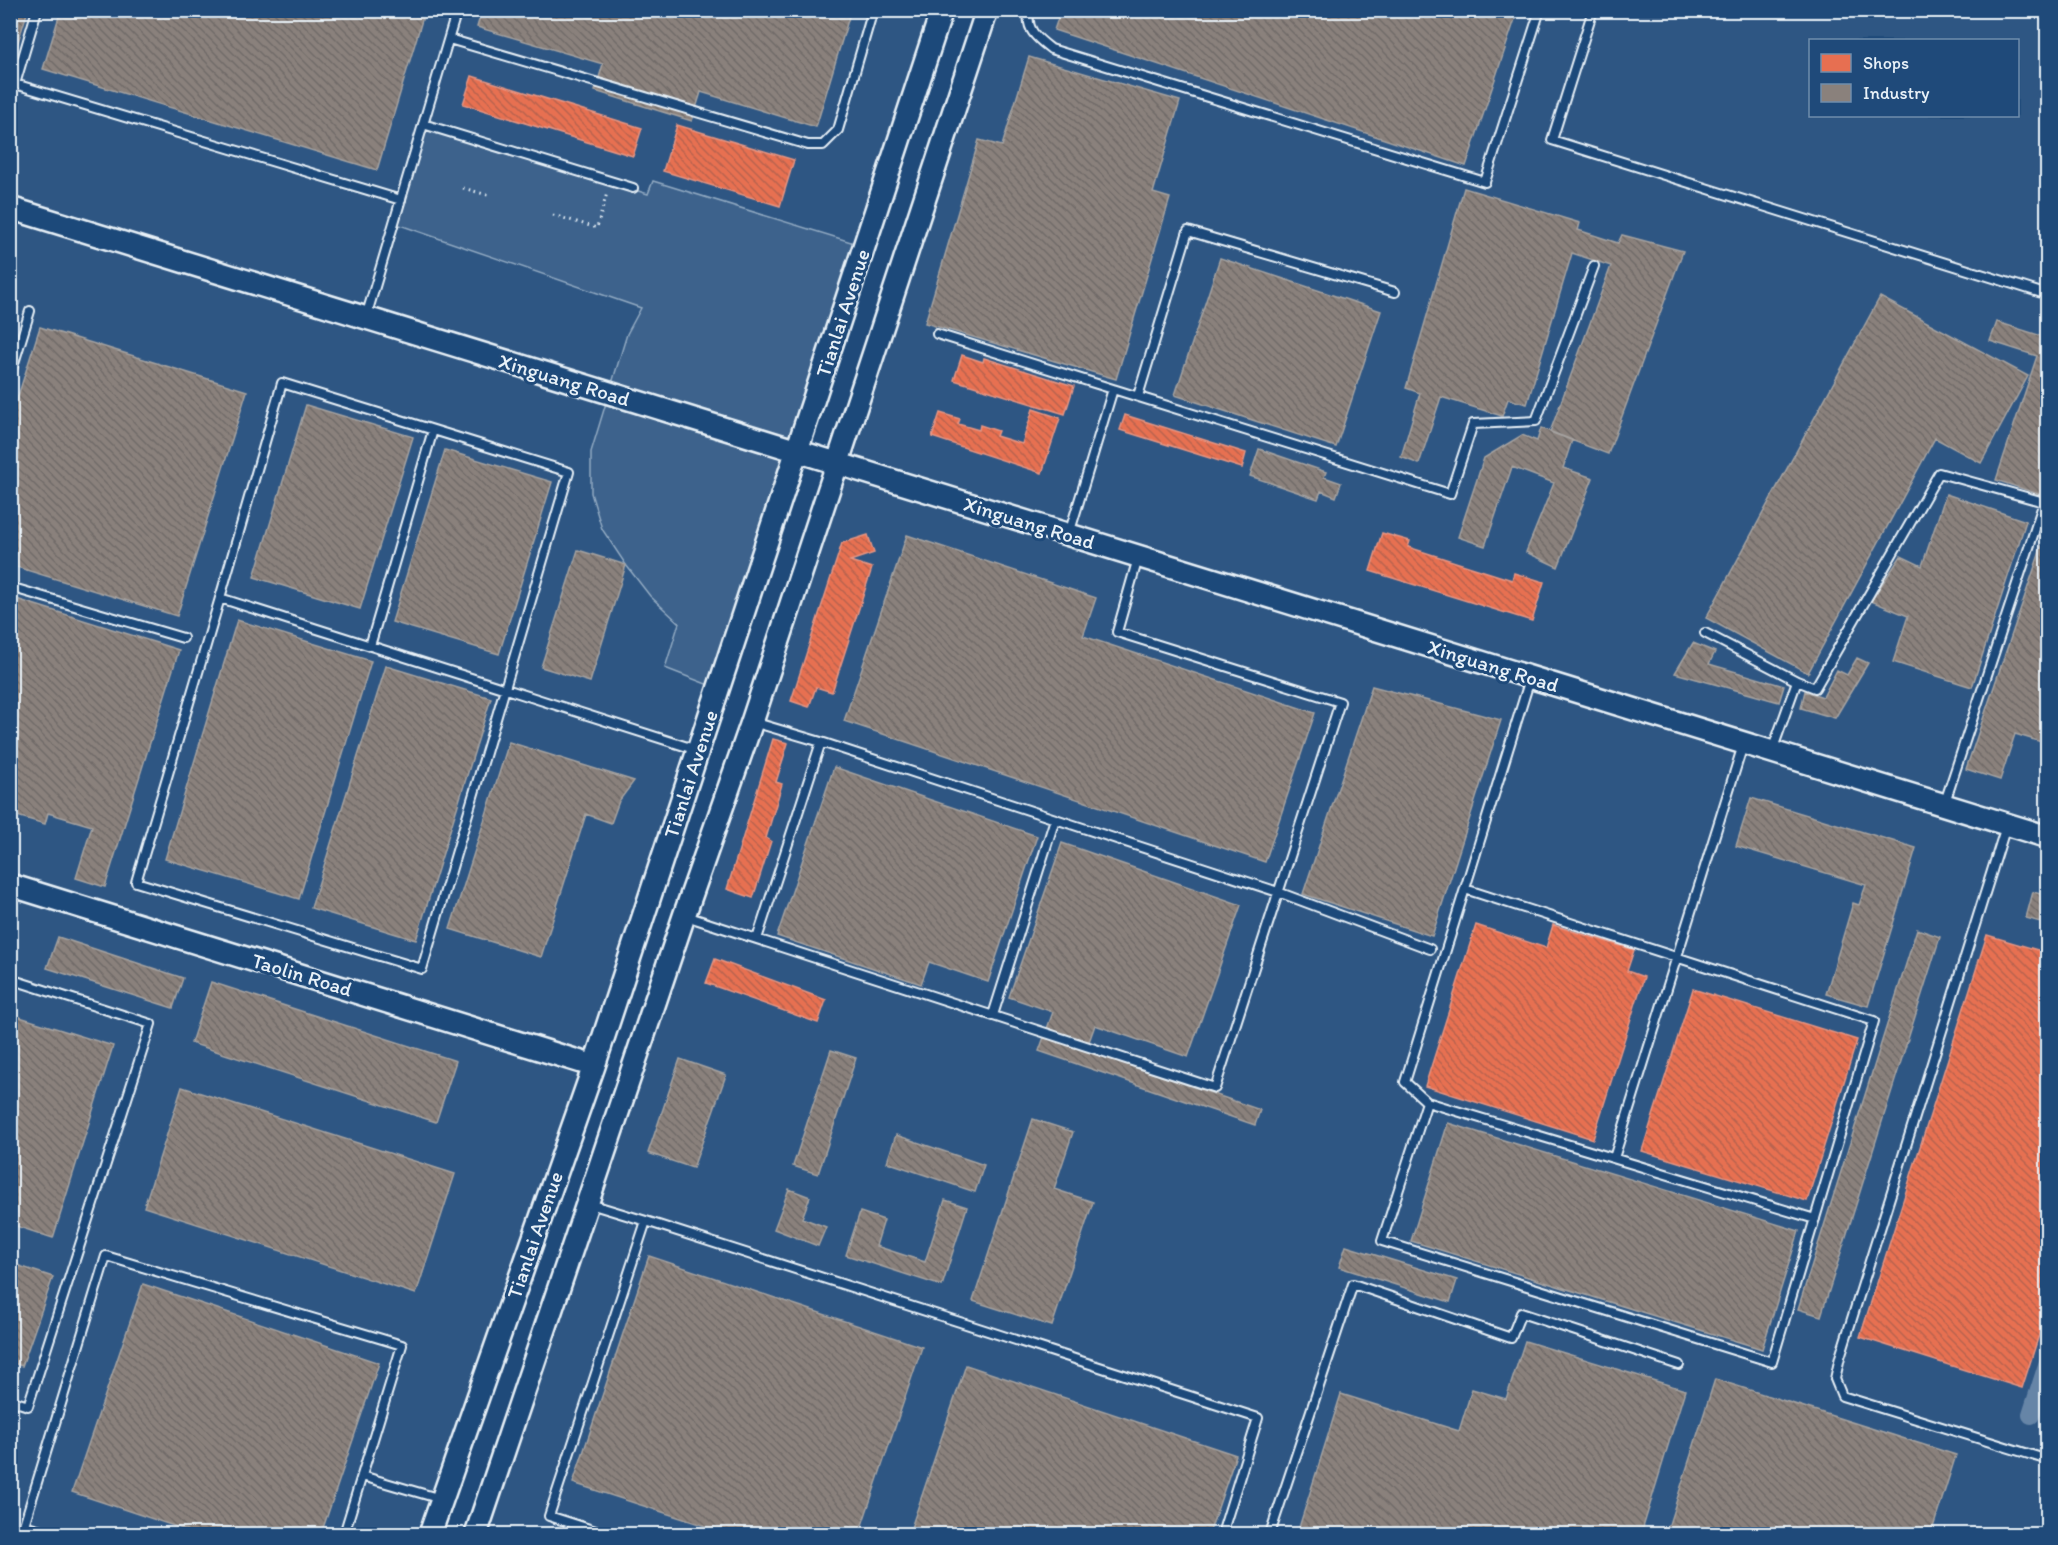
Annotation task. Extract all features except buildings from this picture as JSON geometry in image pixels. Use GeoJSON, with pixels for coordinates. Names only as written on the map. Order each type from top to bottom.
{"type":"FeatureCollection","features":[{"type":"Feature","properties":{"kind":"main road","name":"Tianlai Avenue"},"geometry":{"type":"LineString","coordinates":[[430,1534],[594,1066],[942,10]]}},
{"type":"Feature","properties":{"kind":"main road","name":"Tianlai Avenue"},"geometry":{"type":"LineString","coordinates":[[476,1534],[684,916],[752,722],[987,10]]}},
{"type":"Feature","properties":{"kind":"main road","name":"Xinguang Road"},"geometry":{"type":"LineString","coordinates":[[10,208],[797,453],[2048,837]]}},
{"type":"Feature","properties":{"kind":"main road","name":"Taolin Road"},"geometry":{"type":"LineString","coordinates":[[10,885],[594,1066]]}},
{"type":"Feature","properties":{"kind":"lane"},"geometry":{"type":"LineString","coordinates":[[37,10],[13,83],[401,200]]}},
{"type":"Feature","properties":{"kind":"lane"},"geometry":{"type":"LineString","coordinates":[[366,319],[457,10]]}},
{"type":"Feature","properties":{"kind":"lane"},"geometry":{"type":"LineString","coordinates":[[449,39],[808,145],[823,145],[838,130],[873,10]]}},
{"type":"Feature","properties":{"kind":"lane"},"geometry":{"type":"LineString","coordinates":[[1030,10],[1028,17],[1034,36],[1051,49],[1485,182],[1540,10]]}},
{"type":"Feature","properties":{"kind":"lane"},"geometry":{"type":"LineString","coordinates":[[1593,10],[1552,140],[2048,295]]}},
{"type":"Feature","properties":{"kind":"lane"},"geometry":{"type":"LineString","coordinates":[[423,124],[633,188]]}},
{"type":"Feature","properties":{"kind":"lane"},"geometry":{"type":"LineString","coordinates":[[1138,396],[1188,231],[1395,292]]}},
{"type":"Feature","properties":{"kind":"lane"},"geometry":{"type":"LineString","coordinates":[[937,334],[1450,494],[1473,424],[1536,421],[1593,266]]}},
{"type":"Feature","properties":{"kind":"lane"},"geometry":{"type":"LineString","coordinates":[[10,376],[30,310]]}},
{"type":"Feature","properties":{"kind":"lane"},"geometry":{"type":"LineString","coordinates":[[282,383],[569,472],[422,969],[136,882],[220,598],[282,383]]}},
{"type":"Feature","properties":{"kind":"lane"},"geometry":{"type":"LineString","coordinates":[[1069,536],[1113,388]]}},
{"type":"Feature","properties":{"kind":"lane"},"geometry":{"type":"LineString","coordinates":[[370,646],[433,430]]}},
{"type":"Feature","properties":{"kind":"lane"},"geometry":{"type":"LineString","coordinates":[[1705,633],[1815,688],[1939,473],[2044,501],[1944,806]]}},
{"type":"Feature","properties":{"kind":"lane"},"geometry":{"type":"LineString","coordinates":[[684,916],[1215,1088],[1340,702],[1117,632],[1138,557]]}},
{"type":"Feature","properties":{"kind":"lane"},"geometry":{"type":"LineString","coordinates":[[10,586],[183,638]]}},
{"type":"Feature","properties":{"kind":"lane"},"geometry":{"type":"LineString","coordinates":[[220,598],[699,750]]}},
{"type":"Feature","properties":{"kind":"lane"},"geometry":{"type":"LineString","coordinates":[[1531,677],[1405,1082],[1427,1102],[1815,1219]]}},
{"type":"Feature","properties":{"kind":"lane"},"geometry":{"type":"LineString","coordinates":[[1772,752],[1797,681]]}},
{"type":"Feature","properties":{"kind":"lane"},"geometry":{"type":"LineString","coordinates":[[752,722],[820,742],[1278,892],[1430,949]]}},
{"type":"Feature","properties":{"kind":"lane"},"geometry":{"type":"LineString","coordinates":[[757,939],[820,742]]}},
{"type":"Feature","properties":{"kind":"lane"},"geometry":{"type":"LineString","coordinates":[[1614,1158],[1744,744]]}},
{"type":"Feature","properties":{"kind":"lane"},"geometry":{"type":"LineString","coordinates":[[993,1016],[1055,819]]}},
{"type":"Feature","properties":{"kind":"lane"},"geometry":{"type":"LineString","coordinates":[[2006,825],[1839,1357],[1835,1379],[1842,1396],[2048,1460]]}},
{"type":"Feature","properties":{"kind":"lane"},"geometry":{"type":"LineString","coordinates":[[1427,1102],[1382,1241],[1772,1362],[1874,1021],[1465,889]]}},
{"type":"Feature","properties":{"kind":"lane"},"geometry":{"type":"LineString","coordinates":[[10,979],[151,1024],[28,1406],[10,1400]]}},
{"type":"Feature","properties":{"kind":"lane"},"geometry":{"type":"LineString","coordinates":[[587,1204],[1258,1418],[1222,1534]]}},
{"type":"Feature","properties":{"kind":"lane"},"geometry":{"type":"LineString","coordinates":[[605,1534],[549,1516],[646,1221]]}},
{"type":"Feature","properties":{"kind":"lane"},"geometry":{"type":"LineString","coordinates":[[56,1534],[24,1525],[106,1256],[402,1345],[344,1534]]}},
{"type":"Feature","properties":{"kind":"lane"},"geometry":{"type":"LineString","coordinates":[[1270,1534],[1353,1284],[1510,1338],[1521,1313],[1679,1365]]}},
{"type":"Feature","properties":{"kind":"lane"},"geometry":{"type":"LineString","coordinates":[[362,1476],[442,1500]]}},
{"type":"Feature","properties":{"kind":"path"},"geometry":{"type":"LineString","coordinates":[[553,215],[597,228],[610,181]]}},
{"type":"Feature","properties":{"kind":"path"},"geometry":{"type":"LineString","coordinates":[[463,188],[491,196]]}},
{"type":"Feature","properties":{"kind":"shaded area"},"geometry":{"type":"Polygon","coordinates":[[[10,11],[942,11],[430,1534],[11,1534],[10,11]]]}},
{"type":"Feature","properties":{"kind":"shaded area"},"geometry":{"type":"Polygon","coordinates":[[[987,11],[2047,11],[2047,1534],[476,1534],[987,11]]]}},
{"type":"Feature","properties":{"kind":"shaded area"},"geometry":{"type":"Polygon","coordinates":[[[423,124],[648,194],[653,181],[864,246],[719,689],[665,668],[679,623],[650,596],[626,565],[602,529],[591,493],[591,452],[627,334],[641,308],[394,223],[423,124]]]}},
{"type":"Feature","properties":{"kind":"waterway"},"geometry":{"type":"LineString","coordinates":[[2031,1415],[2048,1362]]}}]}
